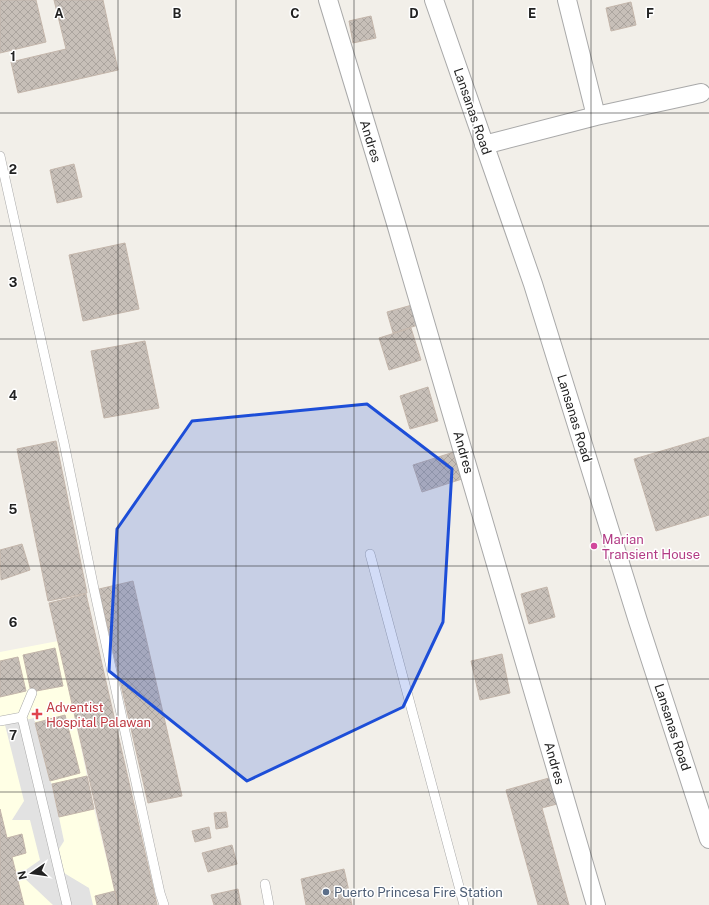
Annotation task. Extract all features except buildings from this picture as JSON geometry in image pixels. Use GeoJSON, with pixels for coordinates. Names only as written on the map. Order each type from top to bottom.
{"type":"FeatureCollection","features":[{"type":"Feature","properties":{"kind":"street","name":"Andres"},"geometry":{"type":"LineString","coordinates":[[328,0],[395,220],[596,905]]}},
{"type":"Feature","properties":{"kind":"street","name":"Lansanas Road"},"geometry":{"type":"LineString","coordinates":[[434,0],[533,284],[636,613],[709,839]]}},
{"type":"Feature","properties":{"kind":"street"},"geometry":{"type":"LineString","coordinates":[[567,0],[596,116]]}},
{"type":"Feature","properties":{"kind":"street"},"geometry":{"type":"LineString","coordinates":[[484,145],[596,116],[701,93]]}},
{"type":"Feature","properties":{"kind":"lane"},"geometry":{"type":"LineString","coordinates":[[0,156],[63,436],[94,590],[160,893],[164,905]]}},
{"type":"Feature","properties":{"kind":"lane"},"geometry":{"type":"LineString","coordinates":[[370,554],[464,905]]}},
{"type":"Feature","properties":{"kind":"lane"},"geometry":{"type":"LineString","coordinates":[[32,693],[22,717],[67,905]]}},
{"type":"Feature","properties":{"kind":"lane"},"geometry":{"type":"LineString","coordinates":[[0,721],[22,717]]}},
{"type":"Feature","properties":{"kind":"lane"},"geometry":{"type":"LineString","coordinates":[[265,884],[269,905]]}},
{"type":"Feature","properties":{"kind":"highlighted area"},"geometry":{"type":"Polygon","coordinates":[[[367,404],[452,469],[443,622],[403,707],[247,781],[109,671],[117,529],[192,421],[367,404]]]}},
{"type":"Feature","properties":{"kind":"shaded area","name":"Adventist Hospital Palawan"},"geometry":{"type":"Polygon","coordinates":[[[58,641],[94,809],[118,905],[0,905],[0,652],[58,641]]]}},
{"type":"Feature","properties":{"kind":"shaded area"},"geometry":{"type":"Polygon","coordinates":[[[34,718],[52,784],[64,841],[59,849],[64,873],[89,888],[93,905],[53,905],[20,874],[40,860],[30,820],[12,820],[24,801],[5,725],[34,718]]]}},
{"type":"Feature","properties":{"kind":"place","name":"Marian Transient House"},"geometry":{"type":"Point","coordinates":[594,546]}},
{"type":"Feature","properties":{"kind":"place","name":"Adventist Hospital Palawan"},"geometry":{"type":"Point","coordinates":[37,714]}},
{"type":"Feature","properties":{"kind":"place","name":"Puerto Princesa Fire Station"},"geometry":{"type":"Point","coordinates":[326,892]}}]}
